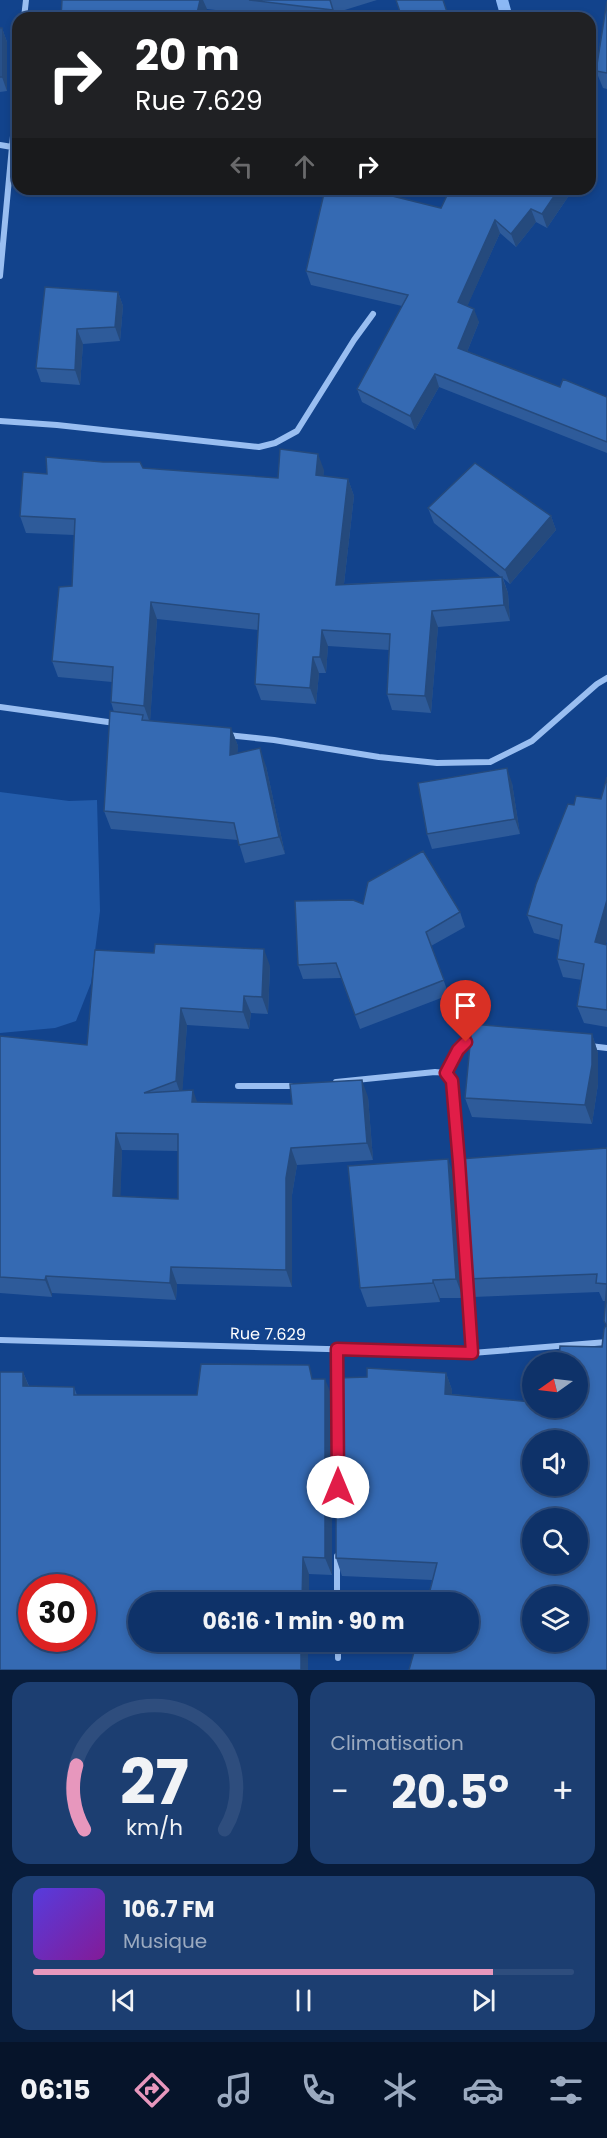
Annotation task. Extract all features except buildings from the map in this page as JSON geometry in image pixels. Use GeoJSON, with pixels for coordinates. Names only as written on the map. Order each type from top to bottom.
{"type":"FeatureCollection","features":[{"type":"Feature","properties":{"kind":"street"},"geometry":{"type":"LineString","coordinates":[[0,145],[12,147],[0,276]]}},
{"type":"Feature","properties":{"kind":"street"},"geometry":{"type":"LineString","coordinates":[[0,422],[57,425],[259,447],[275,443],[297,430],[373,314]]}},
{"type":"Feature","properties":{"kind":"street"},"geometry":{"type":"LineString","coordinates":[[219,734],[437,764],[490,762],[532,741],[597,684],[607,678]]}},
{"type":"Feature","properties":{"kind":"street"},"geometry":{"type":"LineString","coordinates":[[0,707],[119,723]]}},
{"type":"Feature","properties":{"kind":"street"},"geometry":{"type":"LineString","coordinates":[[446,1073],[458,1050],[466,1042],[478,1037],[487,1038]]}},
{"type":"Feature","properties":{"kind":"street"},"geometry":{"type":"LineString","coordinates":[[586,1046],[607,1048]]}},
{"type":"Feature","properties":{"kind":"street"},"geometry":{"type":"LineString","coordinates":[[330,1082],[435,1072],[446,1073],[452,1081],[472,1353]]}},
{"type":"Feature","properties":{"kind":"street"},"geometry":{"type":"LineString","coordinates":[[238,1086],[306,1085]]}},
{"type":"Feature","properties":{"kind":"street","name":"Rue 7.629"},"geometry":{"type":"LineString","coordinates":[[0,1340],[472,1353],[607,1342]]}},
{"type":"Feature","properties":{"kind":"street"},"geometry":{"type":"LineString","coordinates":[[337,1349],[337,1395]]}},
{"type":"Feature","properties":{"kind":"street"},"geometry":{"type":"LineString","coordinates":[[338,1544],[338,1592]]}},
{"type":"Feature","properties":{"kind":"street"},"geometry":{"type":"LineString","coordinates":[[338,1652],[338,1658]]}},
{"type":"Feature","properties":{"kind":"shaded area"},"geometry":{"type":"Polygon","coordinates":[[[0,792],[69,801],[97,800],[100,911],[91,983],[76,1021],[55,1028],[0,1033],[0,792]]]}},
{"type":"Feature","properties":{"kind":"waterway"},"geometry":{"type":"LineString","coordinates":[[250,0],[257,12]]}},
{"type":"Feature","properties":{"kind":"waterway"},"geometry":{"type":"LineString","coordinates":[[502,0],[505,12]]}},
{"type":"Feature","properties":{"kind":"route"},"geometry":{"type":"LineString","coordinates":[[338,1487],[337,1349],[472,1353],[452,1081],[446,1073],[458,1050],[466,1042]]}}]}
